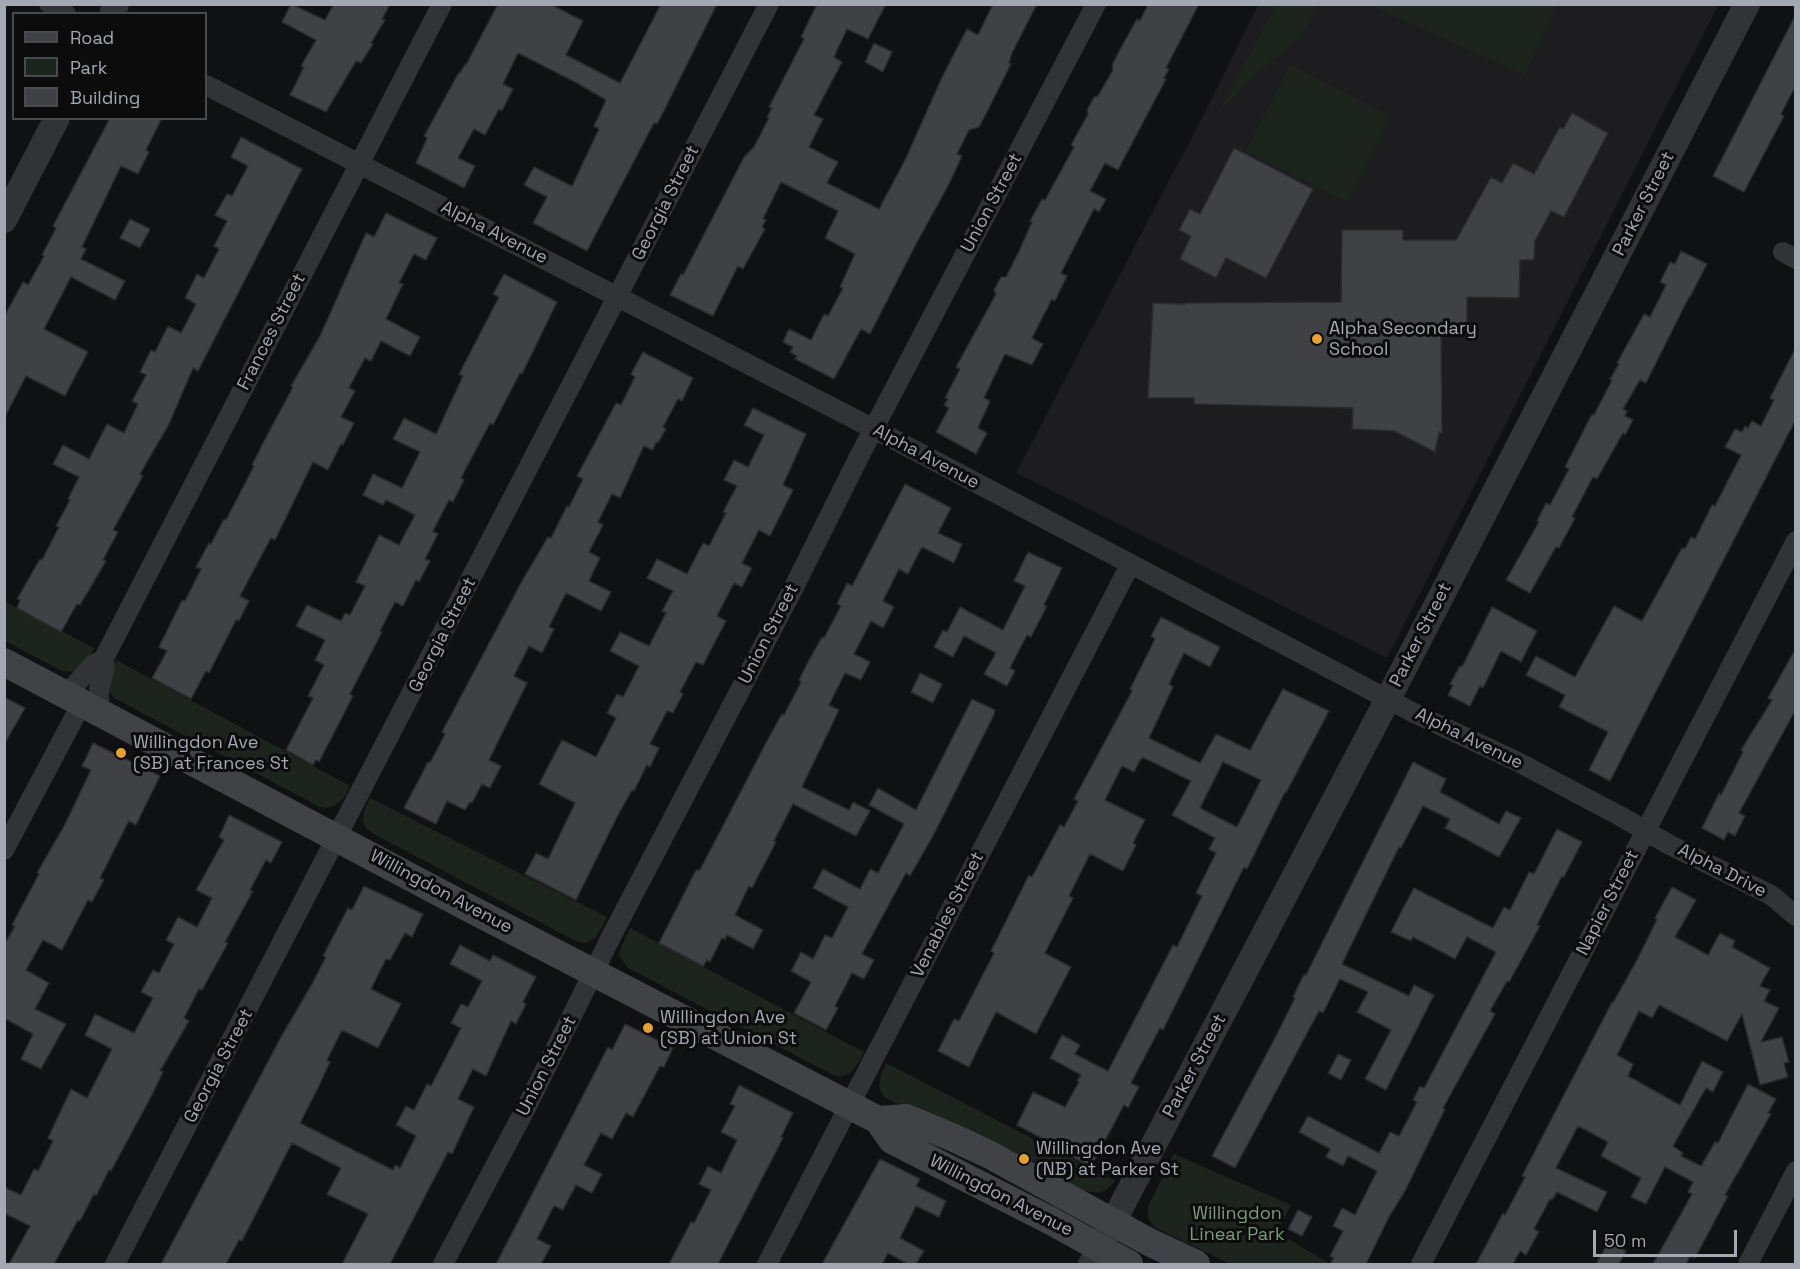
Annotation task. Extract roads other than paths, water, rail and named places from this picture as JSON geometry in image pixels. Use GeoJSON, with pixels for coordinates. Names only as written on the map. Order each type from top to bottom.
{"type":"FeatureCollection","features":[{"type":"Feature","properties":{"kind":"main road","name":"Willingdon Avenue"},"geometry":{"type":"LineString","coordinates":[[4,662],[878,1120],[892,1140],[1095,1256],[1129,1264]]}},
{"type":"Feature","properties":{"kind":"main road","name":"Willingdon Avenue"},"geometry":{"type":"LineString","coordinates":[[878,1120],[906,1118],[954,1138],[1196,1264]]}},
{"type":"Feature","properties":{"kind":"street"},"geometry":{"type":"LineString","coordinates":[[49,4],[63,12]]}},
{"type":"Feature","properties":{"kind":"street","name":"Frances Street"},"geometry":{"type":"LineString","coordinates":[[4,850],[83,703],[94,664],[103,660],[442,4]]}},
{"type":"Feature","properties":{"kind":"street","name":"Georgia Street"},"geometry":{"type":"LineString","coordinates":[[115,1264],[769,4]]}},
{"type":"Feature","properties":{"kind":"street","name":"Union Street"},"geometry":{"type":"LineString","coordinates":[[443,1264],[1096,4]]}},
{"type":"Feature","properties":{"kind":"street","name":"Parker Street"},"geometry":{"type":"LineString","coordinates":[[1095,1256],[1388,699],[1747,4]]}},
{"type":"Feature","properties":{"kind":"street","name":"Alpha Avenue"},"geometry":{"type":"LineString","coordinates":[[207,86],[874,429],[1388,699],[1518,762],[1645,830]]}},
{"type":"Feature","properties":{"kind":"street"},"geometry":{"type":"LineString","coordinates":[[4,220],[56,120]]}},
{"type":"Feature","properties":{"kind":"street","name":"Napier Street"},"geometry":{"type":"LineString","coordinates":[[1421,1264],[1796,541]]}},
{"type":"Feature","properties":{"kind":"street","name":"Venables Street"},"geometry":{"type":"LineString","coordinates":[[767,1264],[1130,565]]}},
{"type":"Feature","properties":{"kind":"street","name":"Frances Street"},"geometry":{"type":"LineString","coordinates":[[83,703],[99,689],[105,668],[103,660]]}},
{"type":"Feature","properties":{"kind":"street","name":"Alpha Drive"},"geometry":{"type":"LineString","coordinates":[[1645,830],[1668,844],[1771,895],[1796,916]]}},
{"type":"Feature","properties":{"kind":"street"},"geometry":{"type":"LineString","coordinates":[[1748,1264],[1796,1172]]}},
{"type":"Feature","properties":{"kind":"place","name":"Alpha Secondary School"},"geometry":{"type":"Point","coordinates":[1317,339]}},
{"type":"Feature","properties":{"kind":"place","name":"Willingdon Ave (SB) at Frances St"},"geometry":{"type":"Point","coordinates":[121,753]}},
{"type":"Feature","properties":{"kind":"place","name":"Willingdon Ave (SB) at Union St"},"geometry":{"type":"Point","coordinates":[648,1028]}},
{"type":"Feature","properties":{"kind":"place","name":"Willingdon Ave (NB) at Parker St"},"geometry":{"type":"Point","coordinates":[1024,1159]}},
{"type":"Feature","properties":{"kind":"park label","name":"Willingdon Linear Park"},"geometry":{"type":"Point","coordinates":[1237,1224]}}]}
